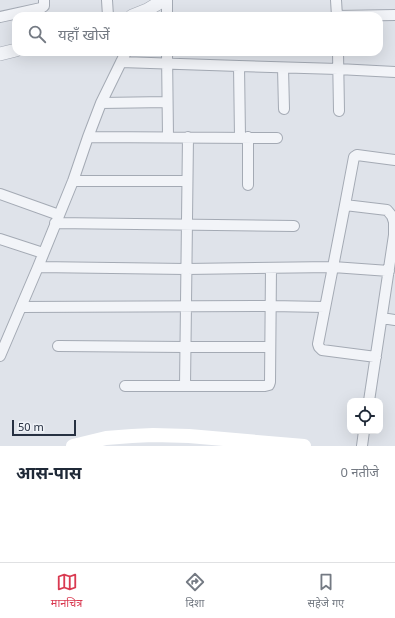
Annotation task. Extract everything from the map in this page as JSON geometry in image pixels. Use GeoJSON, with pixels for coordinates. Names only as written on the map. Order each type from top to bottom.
{"type":"FeatureCollection","features":[{"type":"Feature","properties":{"kind":"main road"},"geometry":{"type":"LineString","coordinates":[[73,446],[106,438],[153,435],[189,436],[297,446]]}},
{"type":"Feature","properties":{"kind":"main road"},"geometry":{"type":"LineString","coordinates":[[112,446],[150,443],[218,446]]}},
{"type":"Feature","properties":{"kind":"street"},"geometry":{"type":"LineString","coordinates":[[23,12],[41,8],[44,6],[44,0]]}},
{"type":"Feature","properties":{"kind":"street"},"geometry":{"type":"LineString","coordinates":[[107,0],[108,12]]}},
{"type":"Feature","properties":{"kind":"street"},"geometry":{"type":"LineString","coordinates":[[147,12],[164,0]]}},
{"type":"Feature","properties":{"kind":"street"},"geometry":{"type":"LineString","coordinates":[[167,0],[167,12]]}},
{"type":"Feature","properties":{"kind":"street"},"geometry":{"type":"LineString","coordinates":[[336,0],[337,12]]}},
{"type":"Feature","properties":{"kind":"street"},"geometry":{"type":"LineString","coordinates":[[0,17],[12,14]]}},
{"type":"Feature","properties":{"kind":"street"},"geometry":{"type":"LineString","coordinates":[[383,15],[395,15]]}},
{"type":"Feature","properties":{"kind":"street"},"geometry":{"type":"LineString","coordinates":[[0,54],[12,51]]}},
{"type":"Feature","properties":{"kind":"street"},"geometry":{"type":"LineString","coordinates":[[0,356],[38,267],[101,103],[124,56]]}},
{"type":"Feature","properties":{"kind":"street"},"geometry":{"type":"LineString","coordinates":[[167,56],[168,137]]}},
{"type":"Feature","properties":{"kind":"street"},"geometry":{"type":"LineString","coordinates":[[338,56],[339,111]]}},
{"type":"Feature","properties":{"kind":"street"},"geometry":{"type":"LineString","coordinates":[[121,62],[395,72]]}},
{"type":"Feature","properties":{"kind":"street"},"geometry":{"type":"LineString","coordinates":[[239,66],[248,184]]}},
{"type":"Feature","properties":{"kind":"street"},"geometry":{"type":"LineString","coordinates":[[283,68],[284,109]]}},
{"type":"Feature","properties":{"kind":"street"},"geometry":{"type":"LineString","coordinates":[[101,103],[168,102]]}},
{"type":"Feature","properties":{"kind":"street"},"geometry":{"type":"LineString","coordinates":[[88,137],[277,138]]}},
{"type":"Feature","properties":{"kind":"street"},"geometry":{"type":"LineString","coordinates":[[185,386],[188,137]]}},
{"type":"Feature","properties":{"kind":"street"},"geometry":{"type":"LineString","coordinates":[[376,357],[322,350],[318,344],[354,157],[357,155],[395,160]]}},
{"type":"Feature","properties":{"kind":"street"},"geometry":{"type":"LineString","coordinates":[[72,181],[187,181]]}},
{"type":"Feature","properties":{"kind":"street"},"geometry":{"type":"LineString","coordinates":[[0,194],[57,219],[187,225],[294,226]]}},
{"type":"Feature","properties":{"kind":"street"},"geometry":{"type":"LineString","coordinates":[[345,205],[387,210],[392,216],[394,222],[395,236],[391,267],[369,398]]}},
{"type":"Feature","properties":{"kind":"street"},"geometry":{"type":"LineString","coordinates":[[0,240],[43,254]]}},
{"type":"Feature","properties":{"kind":"street"},"geometry":{"type":"LineString","coordinates":[[38,267],[391,267]]}},
{"type":"Feature","properties":{"kind":"street"},"geometry":{"type":"LineString","coordinates":[[125,386],[269,386],[272,268]]}},
{"type":"Feature","properties":{"kind":"street"},"geometry":{"type":"LineString","coordinates":[[21,307],[325,307]]}},
{"type":"Feature","properties":{"kind":"street"},"geometry":{"type":"LineString","coordinates":[[382,318],[395,320]]}},
{"type":"Feature","properties":{"kind":"street"},"geometry":{"type":"LineString","coordinates":[[58,346],[270,347]]}},
{"type":"Feature","properties":{"kind":"street"},"geometry":{"type":"LineString","coordinates":[[362,446],[364,434]]}}]}
